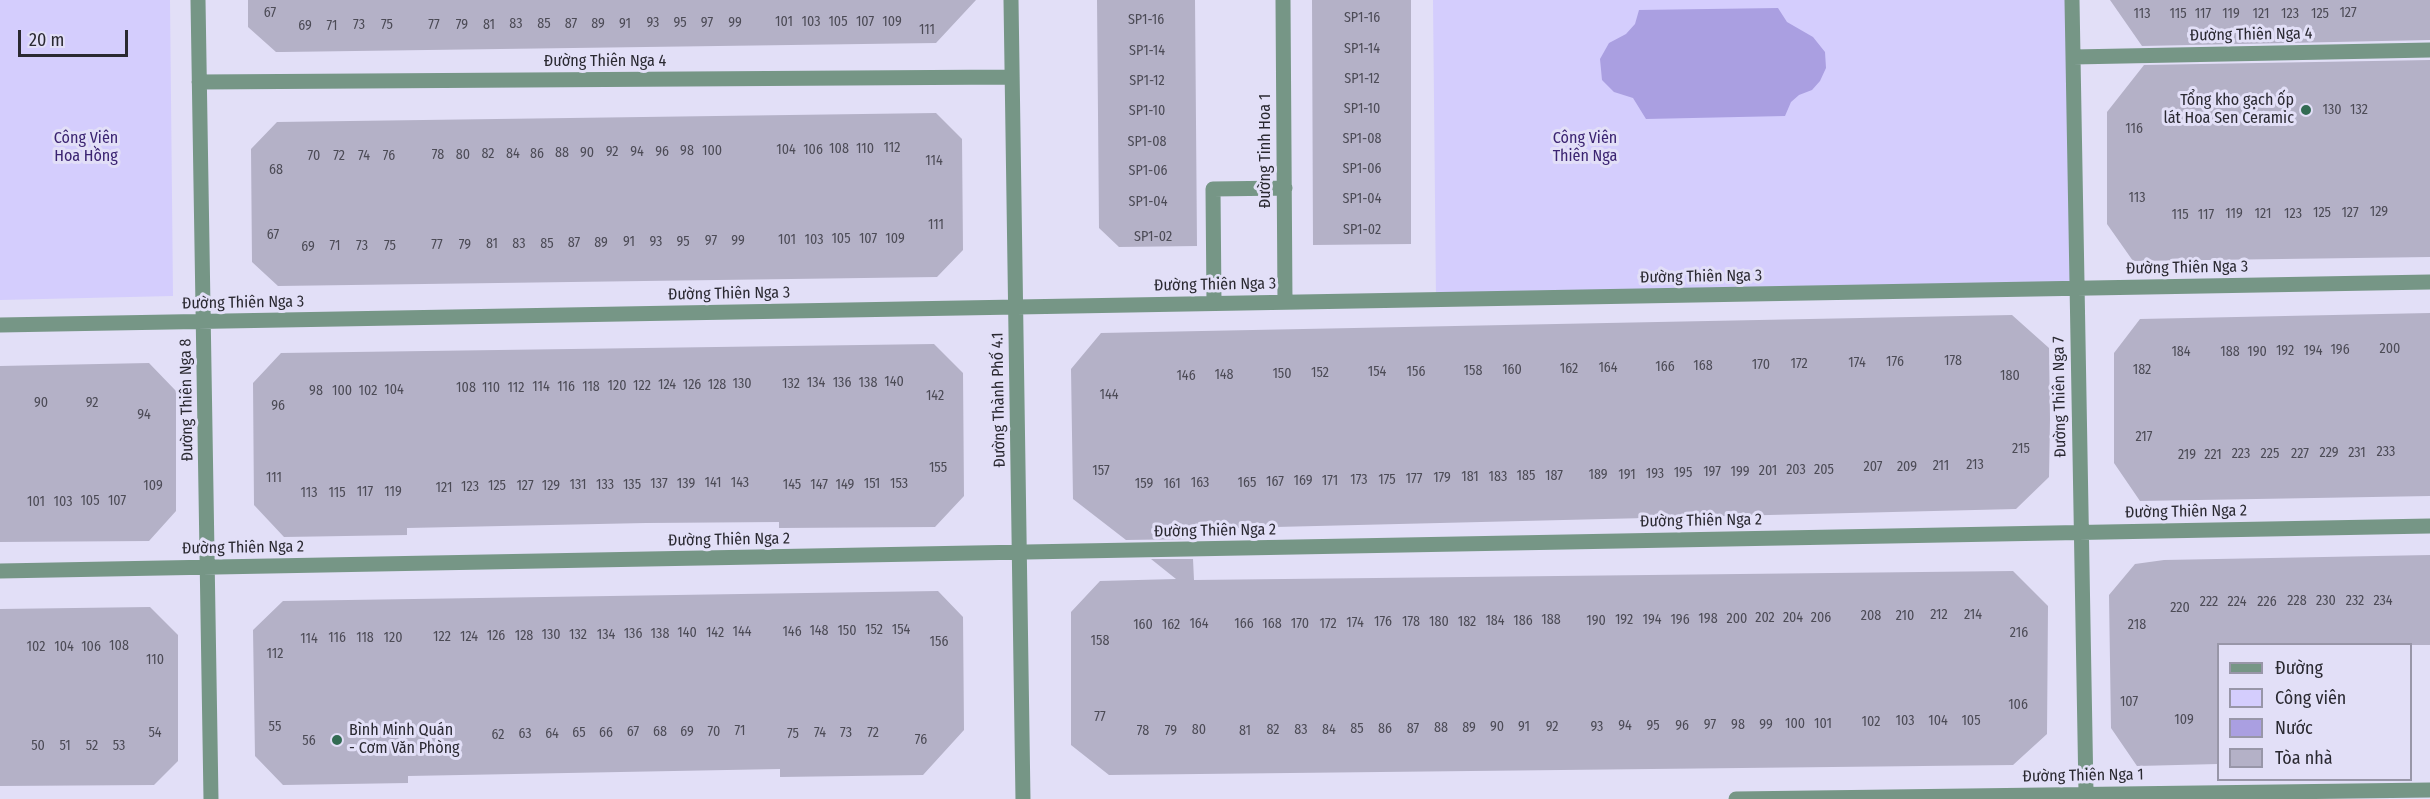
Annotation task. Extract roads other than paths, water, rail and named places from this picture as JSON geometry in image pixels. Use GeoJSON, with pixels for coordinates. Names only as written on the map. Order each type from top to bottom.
{"type":"FeatureCollection","features":[{"type":"Feature","properties":{"kind":"street","name":"Đường Thiên Nga 8"},"geometry":{"type":"LineString","coordinates":[[198,0],[212,799]]}},
{"type":"Feature","properties":{"kind":"street","name":"Đường Thành Phố 4.1"},"geometry":{"type":"LineString","coordinates":[[1011,0],[1023,799]]}},
{"type":"Feature","properties":{"kind":"street","name":"Đường Tinh Hoa 1"},"geometry":{"type":"LineString","coordinates":[[1283,0],[1285,302]]}},
{"type":"Feature","properties":{"kind":"street","name":"Đường Thiên Nga 7"},"geometry":{"type":"LineString","coordinates":[[2072,0],[2086,793]]}},
{"type":"Feature","properties":{"kind":"street","name":"Đường Thiên Nga 4"},"geometry":{"type":"LineString","coordinates":[[2073,57],[2430,50]]}},
{"type":"Feature","properties":{"kind":"street","name":"Đường Thiên Nga 4"},"geometry":{"type":"LineString","coordinates":[[200,82],[1012,77]]}},
{"type":"Feature","properties":{"kind":"street"},"geometry":{"type":"LineString","coordinates":[[1214,303],[1214,189],[1285,188]]}},
{"type":"Feature","properties":{"kind":"street","name":"Đường Thiên Nga 3"},"geometry":{"type":"LineString","coordinates":[[0,326],[2430,282]]}},
{"type":"Feature","properties":{"kind":"street","name":"Đường Thiên Nga 2"},"geometry":{"type":"LineString","coordinates":[[0,571],[2430,526]]}},
{"type":"Feature","properties":{"kind":"street","name":"Đường Thiên Nga 1"},"geometry":{"type":"LineString","coordinates":[[1736,799],[2430,790]]}},
{"type":"Feature","properties":{"kind":"water"},"geometry":{"type":"Polygon","coordinates":[[[1778,8],[1787,22],[1813,37],[1825,52],[1826,68],[1820,81],[1812,90],[1799,95],[1791,102],[1785,116],[1646,119],[1633,98],[1614,92],[1602,80],[1600,59],[1609,43],[1626,34],[1635,24],[1639,10],[1778,8]]]}},
{"type":"Feature","properties":{"kind":"place","name":"Tổng kho gạch ốp lát Hoa Sen Ceramic"},"geometry":{"type":"Point","coordinates":[2306,110]}},
{"type":"Feature","properties":{"kind":"place","name":"Bình Minh Quán - Cơm Văn Phòng"},"geometry":{"type":"Point","coordinates":[337,740]}},
{"type":"Feature","properties":{"kind":"park label","name":"Công Viên Hoa Hồng"},"geometry":{"type":"Point","coordinates":[86,148]}},
{"type":"Feature","properties":{"kind":"park label","name":"Công Viên Thiên Nga"},"geometry":{"type":"Point","coordinates":[1585,148]}}]}
